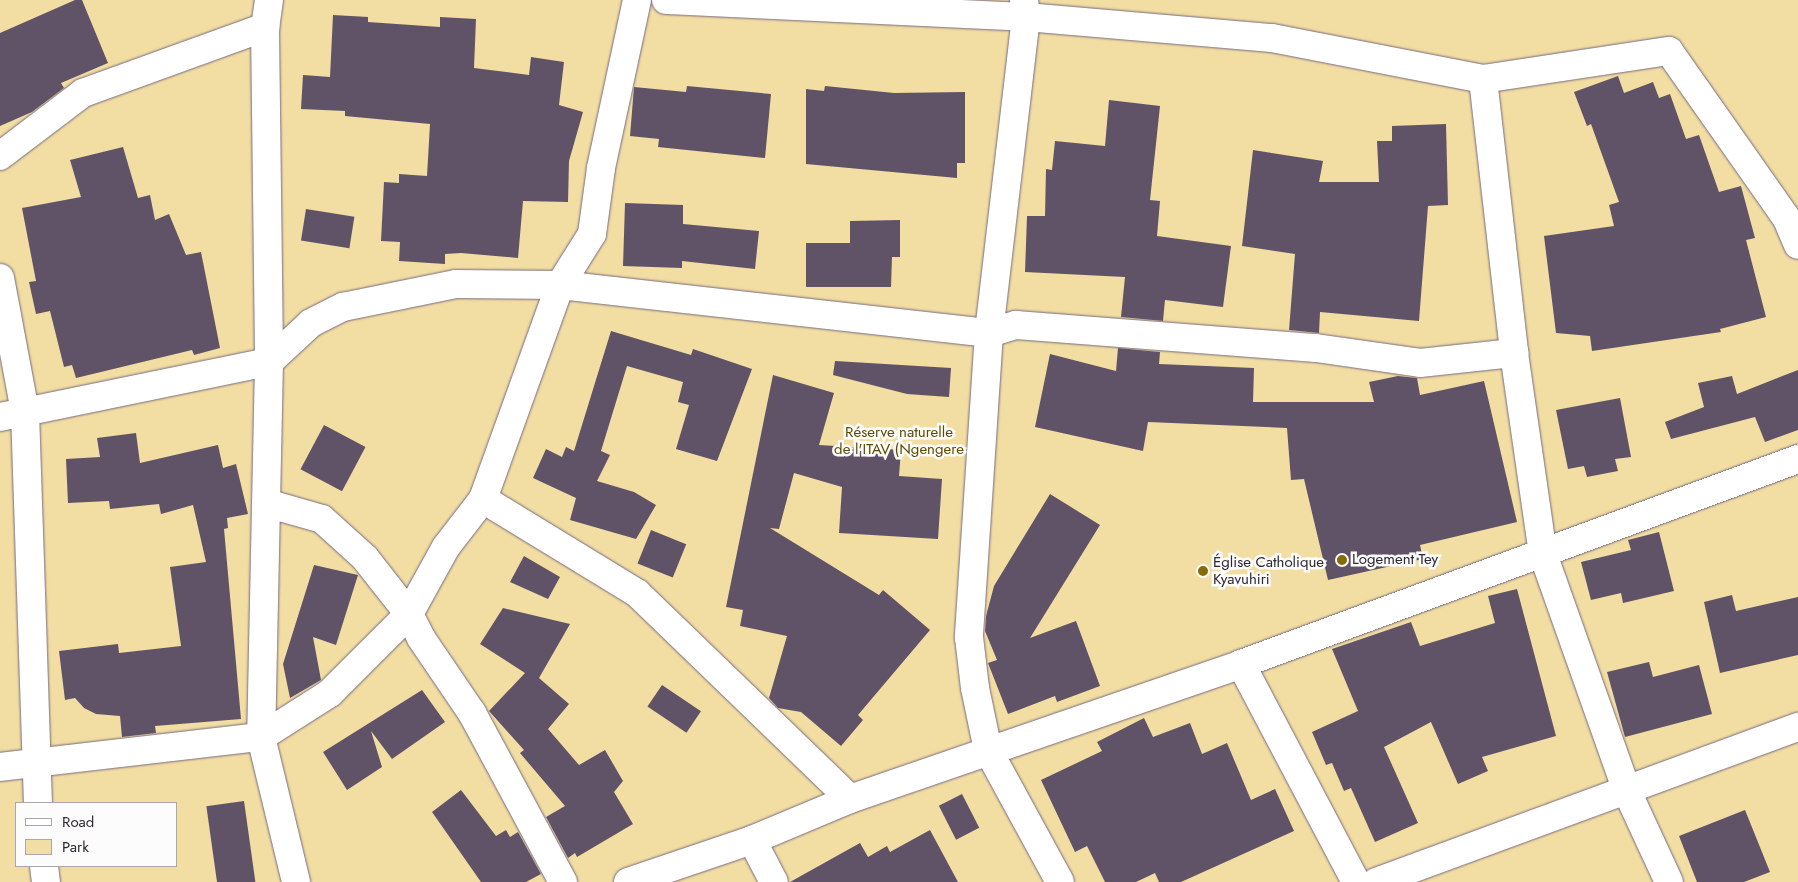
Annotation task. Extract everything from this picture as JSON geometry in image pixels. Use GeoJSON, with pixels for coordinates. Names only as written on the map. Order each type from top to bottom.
{"type":"FeatureCollection","features":[{"type":"Feature","properties":{"kind":"street"},"geometry":{"type":"LineString","coordinates":[[269,0],[264,27],[269,362],[261,737],[296,882]]}},
{"type":"Feature","properties":{"kind":"street"},"geometry":{"type":"LineString","coordinates":[[0,767],[35,765],[261,737],[330,693],[409,614],[446,547],[483,499],[560,285],[592,234],[601,168],[636,0]]}},
{"type":"Feature","properties":{"kind":"street"},"geometry":{"type":"LineString","coordinates":[[666,0],[1025,9],[1272,38],[1483,79],[1669,51],[1787,218],[1798,245]]}},
{"type":"Feature","properties":{"kind":"street"},"geometry":{"type":"LineString","coordinates":[[1025,9],[989,333],[969,637],[975,688],[988,750],[1060,882]]}},
{"type":"Feature","properties":{"kind":"street"},"geometry":{"type":"LineString","coordinates":[[0,156],[83,93],[264,27]]}},
{"type":"Feature","properties":{"kind":"street"},"geometry":{"type":"LineString","coordinates":[[1483,79],[1514,353],[1542,554],[1626,789],[1669,882]]}},
{"type":"Feature","properties":{"kind":"street"},"geometry":{"type":"LineString","coordinates":[[0,278],[13,414],[38,802]]}},
{"type":"Feature","properties":{"kind":"street"},"geometry":{"type":"LineString","coordinates":[[13,414],[269,362],[311,323],[343,307],[456,284],[560,285],[989,333],[1016,325],[1036,326],[1316,348],[1420,363],[1514,353]]}},
{"type":"Feature","properties":{"kind":"street"},"geometry":{"type":"LineString","coordinates":[[628,882],[752,840],[850,799],[1241,664],[1798,459]]}},
{"type":"Feature","properties":{"kind":"street"},"geometry":{"type":"LineString","coordinates":[[483,499],[636,593],[850,799]]}},
{"type":"Feature","properties":{"kind":"street"},"geometry":{"type":"LineString","coordinates":[[266,503],[322,519],[365,558],[409,614],[421,638],[472,713],[563,882]]}},
{"type":"Feature","properties":{"kind":"street"},"geometry":{"type":"LineString","coordinates":[[1241,664],[1356,882]]}},
{"type":"Feature","properties":{"kind":"street"},"geometry":{"type":"LineString","coordinates":[[1376,882],[1626,789],[1798,728]]}},
{"type":"Feature","properties":{"kind":"street"},"geometry":{"type":"LineString","coordinates":[[752,840],[774,882]]}},
{"type":"Feature","properties":{"kind":"street"},"geometry":{"type":"LineString","coordinates":[[44,867],[46,882]]}},
{"type":"Feature","properties":{"kind":"green space","name":"Réserve naturelle de l'ITAV (Ngengere"},"geometry":{"type":"Polygon","coordinates":[[[0,0],[1798,0],[1798,882],[0,882],[0,0]]]}},
{"type":"Feature","properties":{"kind":"building"},"geometry":{"type":"Polygon","coordinates":[[[75,0],[82,0],[108,63],[61,83],[64,88],[32,112],[0,126],[0,33],[75,0]]]}},
{"type":"Feature","properties":{"kind":"building"},"geometry":{"type":"Polygon","coordinates":[[[333,15],[368,17],[368,22],[440,27],[440,17],[476,19],[474,68],[529,75],[531,57],[564,62],[559,105],[583,112],[569,161],[568,202],[523,201],[518,258],[461,253],[445,254],[445,264],[399,261],[400,242],[381,241],[384,182],[399,183],[399,174],[427,176],[430,124],[345,116],[345,111],[301,109],[303,75],[330,77],[333,15]]]}},
{"type":"Feature","properties":{"kind":"building"},"geometry":{"type":"Polygon","coordinates":[[[1618,76],[1624,93],[1653,82],[1659,98],[1670,94],[1686,139],[1699,135],[1719,192],[1741,186],[1755,238],[1746,240],[1766,317],[1720,329],[1721,332],[1592,351],[1590,336],[1556,333],[1544,236],[1614,226],[1609,205],[1619,202],[1591,124],[1587,126],[1574,92],[1618,76]]]}},
{"type":"Feature","properties":{"kind":"building"},"geometry":{"type":"Polygon","coordinates":[[[687,86],[771,94],[765,158],[658,147],[659,139],[630,136],[634,87],[686,92],[687,86]]]}},
{"type":"Feature","properties":{"kind":"building"},"geometry":{"type":"Polygon","coordinates":[[[825,86],[894,93],[965,92],[965,163],[957,163],[957,178],[806,164],[806,89],[824,91],[825,86]]]}},
{"type":"Feature","properties":{"kind":"building"},"geometry":{"type":"Polygon","coordinates":[[[1109,100],[1160,106],[1150,200],[1160,201],[1157,236],[1231,246],[1223,307],[1165,300],[1163,321],[1121,317],[1125,277],[1025,272],[1027,216],[1045,216],[1046,169],[1052,170],[1055,141],[1105,146],[1109,100]]]}},
{"type":"Feature","properties":{"kind":"building"},"geometry":{"type":"Polygon","coordinates":[[[1446,124],[1448,205],[1428,206],[1419,321],[1320,312],[1319,333],[1289,330],[1295,254],[1242,246],[1253,150],[1323,161],[1319,182],[1379,182],[1377,141],[1392,141],[1392,126],[1446,124]]]}},
{"type":"Feature","properties":{"kind":"building"},"geometry":{"type":"Polygon","coordinates":[[[123,147],[138,198],[150,195],[155,220],[169,214],[186,255],[201,252],[220,348],[194,355],[192,350],[76,378],[72,365],[64,367],[50,311],[36,314],[29,282],[36,281],[22,208],[81,197],[70,160],[123,147]]]}},
{"type":"Feature","properties":{"kind":"building"},"geometry":{"type":"Polygon","coordinates":[[[625,203],[683,205],[683,224],[759,231],[755,269],[682,261],[682,268],[623,266],[625,203]]]}},
{"type":"Feature","properties":{"kind":"building"},"geometry":{"type":"Polygon","coordinates":[[[306,209],[354,217],[349,248],[301,241],[306,209]]]}},
{"type":"Feature","properties":{"kind":"building"},"geometry":{"type":"Polygon","coordinates":[[[900,220],[900,257],[892,257],[891,287],[806,287],[806,243],[850,243],[850,221],[900,220]]]}},
{"type":"Feature","properties":{"kind":"building"},"geometry":{"type":"Polygon","coordinates":[[[611,331],[691,355],[693,349],[752,369],[717,461],[676,449],[689,405],[678,402],[683,382],[627,366],[601,451],[610,455],[597,481],[634,492],[656,505],[636,539],[570,520],[576,498],[533,478],[546,449],[562,457],[566,447],[574,451],[611,331]]]}},
{"type":"Feature","properties":{"kind":"building"},"geometry":{"type":"Polygon","coordinates":[[[1118,348],[1160,352],[1159,364],[1254,368],[1253,402],[1374,402],[1369,382],[1398,376],[1417,378],[1420,395],[1484,381],[1517,522],[1420,545],[1423,559],[1328,580],[1304,479],[1291,480],[1287,428],[1148,422],[1143,451],[1035,427],[1050,354],[1116,371],[1118,348]]]}},
{"type":"Feature","properties":{"kind":"building"},"geometry":{"type":"Polygon","coordinates":[[[835,361],[951,368],[949,397],[907,394],[833,375],[835,361]]]}},
{"type":"Feature","properties":{"kind":"building"},"geometry":{"type":"Polygon","coordinates":[[[1798,370],[1798,430],[1765,442],[1755,417],[1671,439],[1665,422],[1704,407],[1698,383],[1732,376],[1737,394],[1798,370]]]}},
{"type":"Feature","properties":{"kind":"building"},"geometry":{"type":"Polygon","coordinates":[[[773,375],[834,393],[819,445],[901,450],[899,476],[942,479],[938,539],[839,533],[842,487],[794,473],[779,529],[770,528],[879,595],[883,590],[930,630],[858,715],[863,720],[841,746],[801,712],[778,708],[769,698],[787,636],[740,626],[743,610],[726,607],[773,375]]]}},
{"type":"Feature","properties":{"kind":"building"},"geometry":{"type":"Polygon","coordinates":[[[1620,398],[1631,457],[1615,459],[1618,471],[1587,477],[1584,466],[1568,469],[1556,410],[1620,398]]]}},
{"type":"Feature","properties":{"kind":"building"},"geometry":{"type":"Polygon","coordinates":[[[324,425],[365,447],[342,491],[301,469],[324,425]]]}},
{"type":"Feature","properties":{"kind":"building"},"geometry":{"type":"Polygon","coordinates":[[[136,433],[140,463],[218,445],[223,468],[236,464],[248,514],[227,518],[228,528],[224,529],[241,719],[155,726],[156,733],[122,737],[120,716],[96,714],[84,708],[75,698],[65,700],[59,651],[118,644],[119,653],[181,646],[170,567],[206,562],[193,505],[161,514],[159,504],[110,509],[109,501],[68,503],[66,459],[100,457],[97,438],[136,433]]]}},
{"type":"Feature","properties":{"kind":"building"},"geometry":{"type":"Polygon","coordinates":[[[1050,494],[1100,525],[1030,638],[1076,621],[1100,686],[1057,702],[1055,696],[1008,714],[988,663],[997,660],[985,631],[986,616],[994,586],[1050,494]]]}},
{"type":"Feature","properties":{"kind":"building"},"geometry":{"type":"Polygon","coordinates":[[[651,530],[686,544],[673,578],[638,563],[651,530]]]}},
{"type":"Feature","properties":{"kind":"building"},"geometry":{"type":"Polygon","coordinates":[[[1659,532],[1674,591],[1623,603],[1621,593],[1591,600],[1581,562],[1631,550],[1628,540],[1659,532]]]}},
{"type":"Feature","properties":{"kind":"building"},"geometry":{"type":"Polygon","coordinates":[[[524,556],[560,577],[548,599],[510,582],[524,556]]]}},
{"type":"Feature","properties":{"kind":"building"},"geometry":{"type":"Polygon","coordinates":[[[314,565],[358,575],[336,645],[313,637],[321,680],[290,698],[283,664],[314,565]]]}},
{"type":"Feature","properties":{"kind":"building"},"geometry":{"type":"Polygon","coordinates":[[[1517,589],[1556,736],[1482,757],[1488,771],[1458,784],[1431,722],[1384,747],[1418,823],[1375,842],[1351,788],[1344,791],[1332,763],[1326,765],[1312,732],[1358,711],[1332,649],[1411,622],[1420,646],[1495,623],[1488,596],[1517,589]]]}},
{"type":"Feature","properties":{"kind":"building"},"geometry":{"type":"Polygon","coordinates":[[[1732,595],[1736,611],[1798,597],[1798,655],[1720,673],[1704,602],[1732,595]]]}},
{"type":"Feature","properties":{"kind":"building"},"geometry":{"type":"Polygon","coordinates":[[[503,608],[570,624],[539,678],[569,704],[548,729],[579,765],[605,750],[623,781],[614,792],[633,824],[577,857],[575,853],[568,858],[546,817],[565,806],[520,753],[524,750],[489,711],[525,673],[480,644],[503,608]]]}},
{"type":"Feature","properties":{"kind":"building"},"geometry":{"type":"Polygon","coordinates":[[[1649,662],[1653,677],[1699,665],[1712,714],[1625,737],[1607,672],[1649,662]]]}},
{"type":"Feature","properties":{"kind":"building"},"geometry":{"type":"Polygon","coordinates":[[[662,685],[701,711],[686,733],[647,707],[662,685]]]}},
{"type":"Feature","properties":{"kind":"building"},"geometry":{"type":"Polygon","coordinates":[[[422,690],[445,722],[392,759],[371,731],[382,767],[347,790],[323,752],[422,690]]]}},
{"type":"Feature","properties":{"kind":"building"},"geometry":{"type":"Polygon","coordinates":[[[1144,718],[1153,737],[1190,723],[1202,754],[1227,743],[1251,800],[1275,789],[1294,831],[1181,882],[1159,882],[1155,873],[1136,882],[1105,882],[1087,846],[1075,852],[1041,780],[1102,751],[1097,742],[1144,718]]]}},
{"type":"Feature","properties":{"kind":"building"},"geometry":{"type":"Polygon","coordinates":[[[461,790],[496,836],[506,830],[510,837],[518,832],[541,874],[526,882],[481,882],[432,812],[461,790]]]}},
{"type":"Feature","properties":{"kind":"building"},"geometry":{"type":"Polygon","coordinates":[[[962,794],[979,828],[956,840],[939,806],[962,794]]]}},
{"type":"Feature","properties":{"kind":"building"},"geometry":{"type":"Polygon","coordinates":[[[244,801],[255,882],[217,882],[206,806],[244,801]]]}},
{"type":"Feature","properties":{"kind":"building"},"geometry":{"type":"Polygon","coordinates":[[[1745,810],[1770,872],[1744,882],[1697,882],[1679,836],[1745,810]]]}},
{"type":"Feature","properties":{"kind":"building"},"geometry":{"type":"Polygon","coordinates":[[[930,830],[958,882],[790,882],[860,843],[868,857],[887,846],[890,852],[930,830]]]}},
{"type":"Feature","properties":{"kind":"place","name":"Logement Tey"},"geometry":{"type":"Point","coordinates":[1342,560]}},
{"type":"Feature","properties":{"kind":"place","name":"Église Catholique Kyavuhiri"},"geometry":{"type":"Point","coordinates":[1203,571]}}]}
